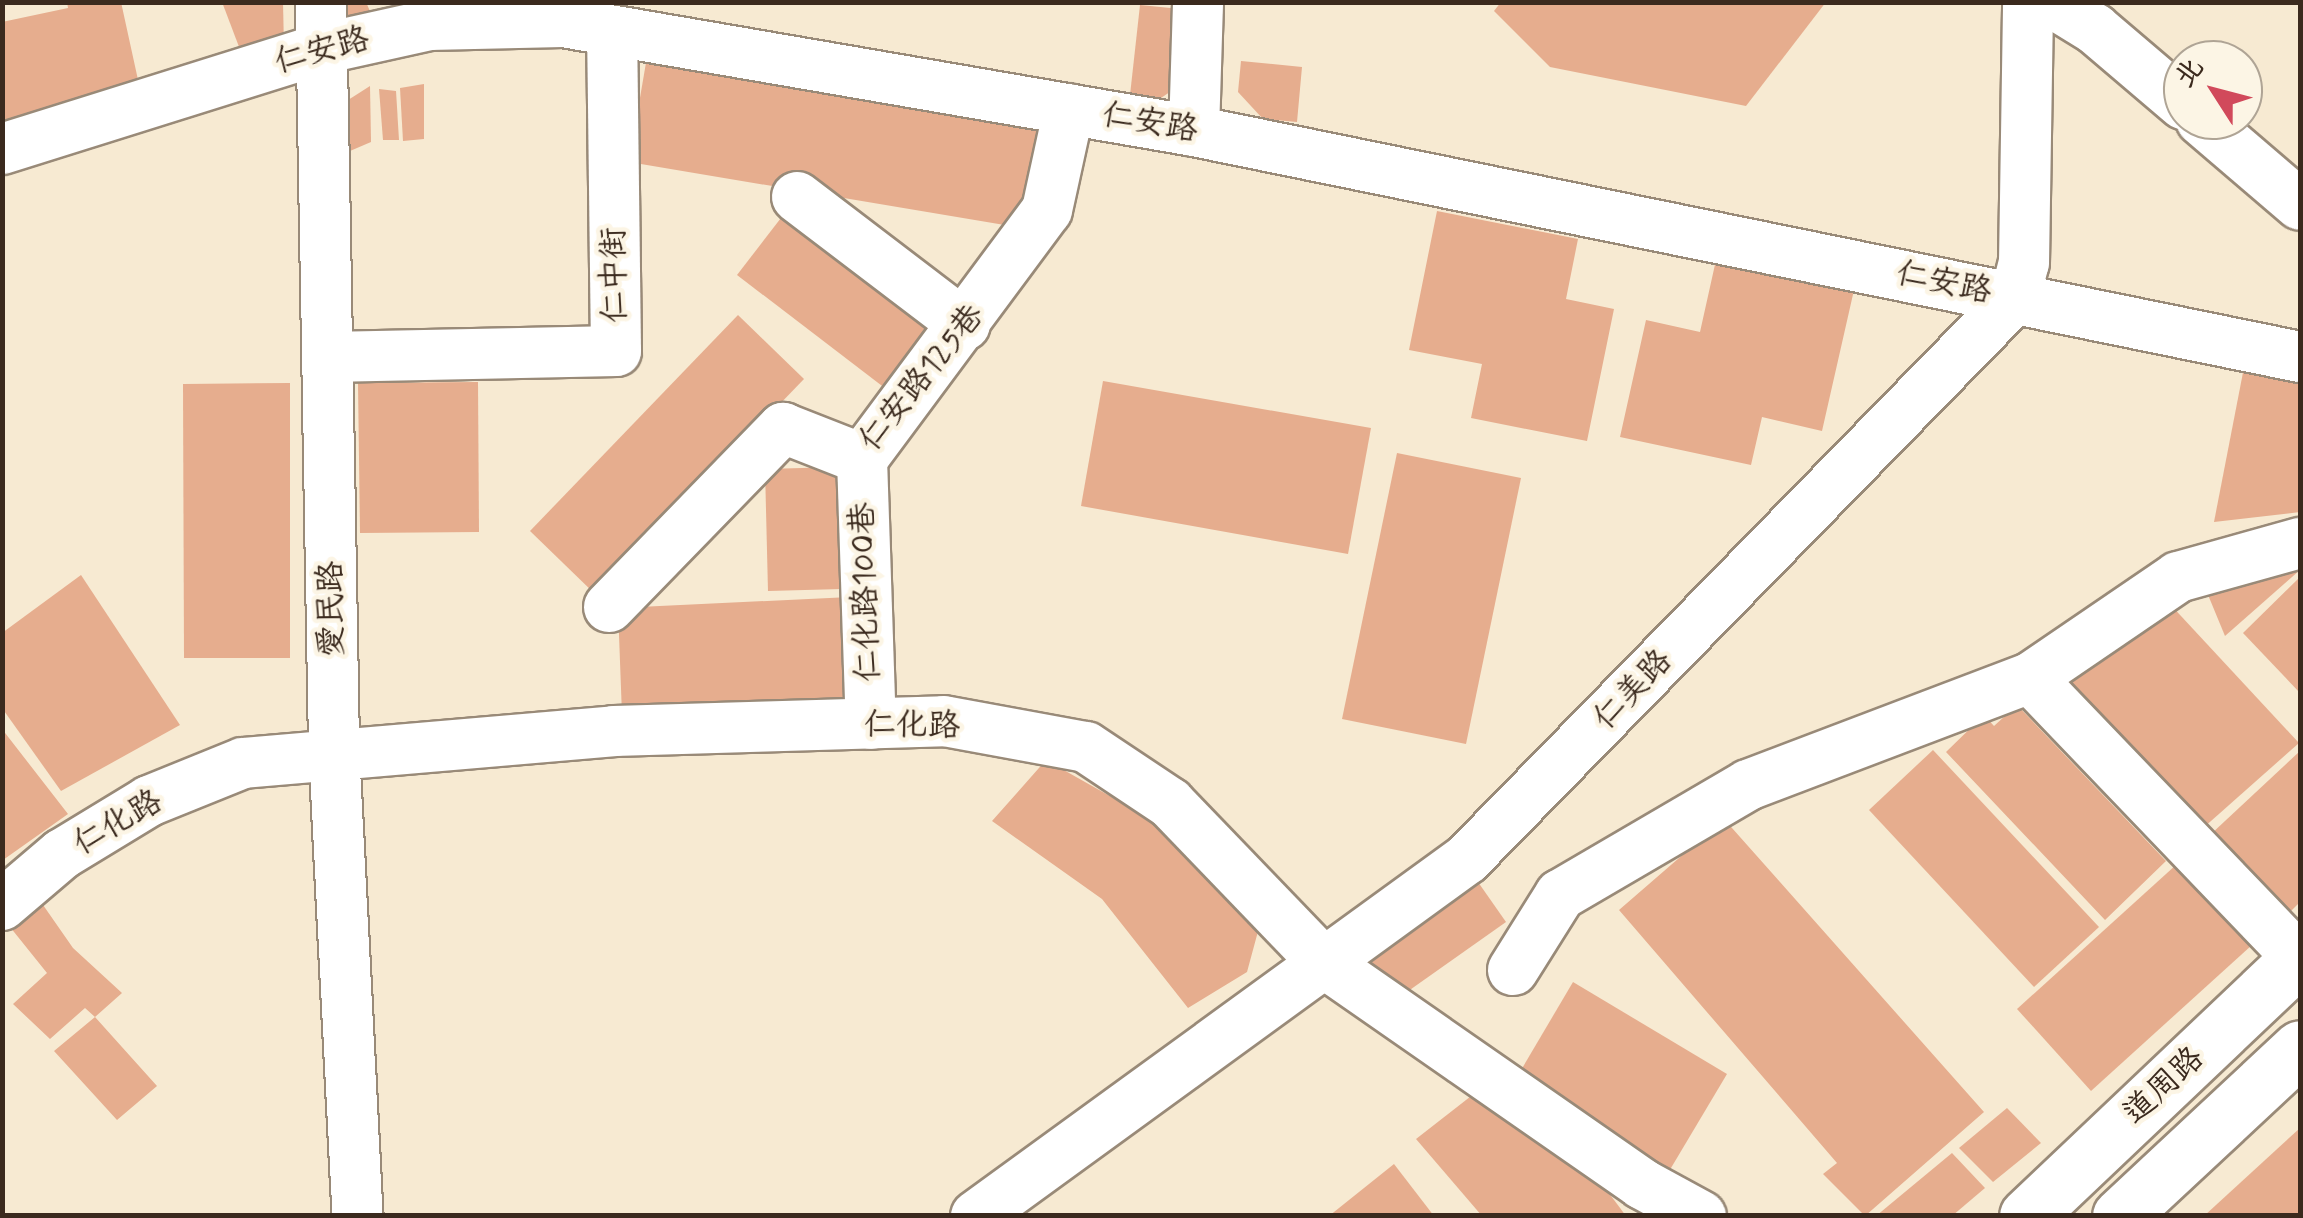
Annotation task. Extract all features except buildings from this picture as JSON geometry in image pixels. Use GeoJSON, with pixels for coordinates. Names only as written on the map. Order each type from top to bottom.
{"type":"FeatureCollection","features":[{"type":"Feature","properties":{"kind":"main road","name":"道周路"},"geometry":{"type":"LineString","coordinates":[[2027,1216],[2300,958]]}},
{"type":"Feature","properties":{"kind":"main road","name":"道周路"},"geometry":{"type":"LineString","coordinates":[[2120,1216],[2300,1048]]}},
{"type":"Feature","properties":{"kind":"street"},"geometry":{"type":"LineString","coordinates":[[1194,130],[1198,2]]}},
{"type":"Feature","properties":{"kind":"street"},"geometry":{"type":"LineString","coordinates":[[2015,298],[2024,263],[2028,2]]}},
{"type":"Feature","properties":{"kind":"street"},"geometry":{"type":"LineString","coordinates":[[2051,2],[2094,28],[2163,87]]}},
{"type":"Feature","properties":{"kind":"street","name":"仁安路"},"geometry":{"type":"LineString","coordinates":[[2,149],[321,26],[438,14],[563,22],[1194,130],[2300,356]]}},
{"type":"Feature","properties":{"kind":"street","name":"愛民路"},"geometry":{"type":"LineString","coordinates":[[321,26],[334,750],[358,1216]]}},
{"type":"Feature","properties":{"kind":"street","name":"仁中街"},"geometry":{"type":"LineString","coordinates":[[329,356],[616,351],[612,30]]}},
{"type":"Feature","properties":{"kind":"street","name":"仁安路125巷"},"geometry":{"type":"LineString","coordinates":[[609,607],[783,428],[862,460],[1048,210],[1069,109]]}},
{"type":"Feature","properties":{"kind":"street"},"geometry":{"type":"LineString","coordinates":[[2224,140],[2300,205]]}},
{"type":"Feature","properties":{"kind":"street"},"geometry":{"type":"LineString","coordinates":[[797,198],[965,325]]}},
{"type":"Feature","properties":{"kind":"street","name":"仁美路"},"geometry":{"type":"LineString","coordinates":[[976,1216],[1468,859],[2015,298]]}},
{"type":"Feature","properties":{"kind":"street","name":"仁化路100巷"},"geometry":{"type":"LineString","coordinates":[[862,460],[870,724]]}},
{"type":"Feature","properties":{"kind":"street"},"geometry":{"type":"LineString","coordinates":[[1513,970],[1560,895],[1748,785],[2030,678],[2178,577],[2300,544]]}},
{"type":"Feature","properties":{"kind":"street"},"geometry":{"type":"LineString","coordinates":[[2030,678],[2300,958]]}},
{"type":"Feature","properties":{"kind":"street","name":"仁化路"},"geometry":{"type":"LineString","coordinates":[[2,906],[62,854],[149,801],[242,763],[334,750],[614,730],[944,721],[1086,747],[1170,803],[1323,962],[1653,1200],[1701,1216]]}}]}
